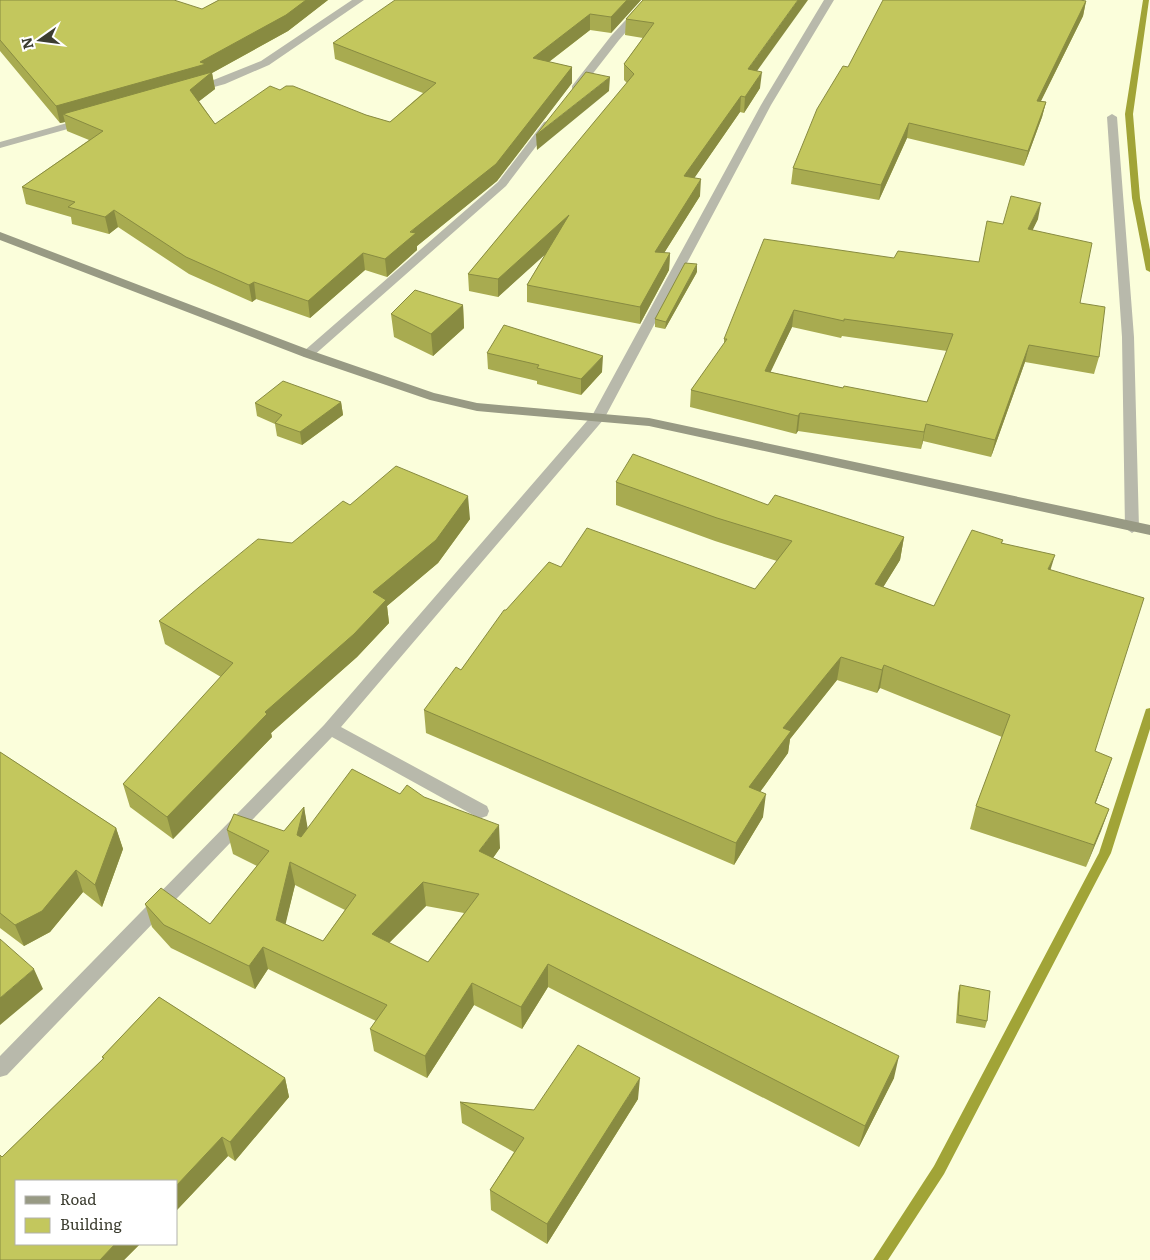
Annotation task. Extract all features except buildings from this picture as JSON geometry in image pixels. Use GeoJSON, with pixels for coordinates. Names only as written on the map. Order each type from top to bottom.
{"type":"FeatureCollection","features":[{"type":"Feature","properties":{"kind":"street"},"geometry":{"type":"LineString","coordinates":[[182,93],[221,82],[265,63],[359,0]]}},
{"type":"Feature","properties":{"kind":"street"},"geometry":{"type":"LineString","coordinates":[[568,99],[649,0]]}},
{"type":"Feature","properties":{"kind":"street"},"geometry":{"type":"LineString","coordinates":[[0,1068],[330,729],[599,416],[766,105],[829,0]]}},
{"type":"Feature","properties":{"kind":"street"},"geometry":{"type":"LineString","coordinates":[[308,354],[502,184],[556,115]]}},
{"type":"Feature","properties":{"kind":"street"},"geometry":{"type":"LineString","coordinates":[[1112,116],[1128,337],[1132,528]]}},
{"type":"Feature","properties":{"kind":"street"},"geometry":{"type":"LineString","coordinates":[[0,145],[96,118]]}},
{"type":"Feature","properties":{"kind":"street"},"geometry":{"type":"LineString","coordinates":[[0,236],[308,354],[430,396],[477,407],[546,414],[599,416],[649,422],[1132,528],[1150,530]]}},
{"type":"Feature","properties":{"kind":"street"},"geometry":{"type":"LineString","coordinates":[[330,729],[482,811]]}},
{"type":"Feature","properties":{"kind":"waterway"},"geometry":{"type":"LineString","coordinates":[[1146,0],[1129,114],[1136,198],[1150,270]]}},
{"type":"Feature","properties":{"kind":"waterway"},"geometry":{"type":"LineString","coordinates":[[880,1260],[939,1170],[1105,853],[1150,712]]}}]}
